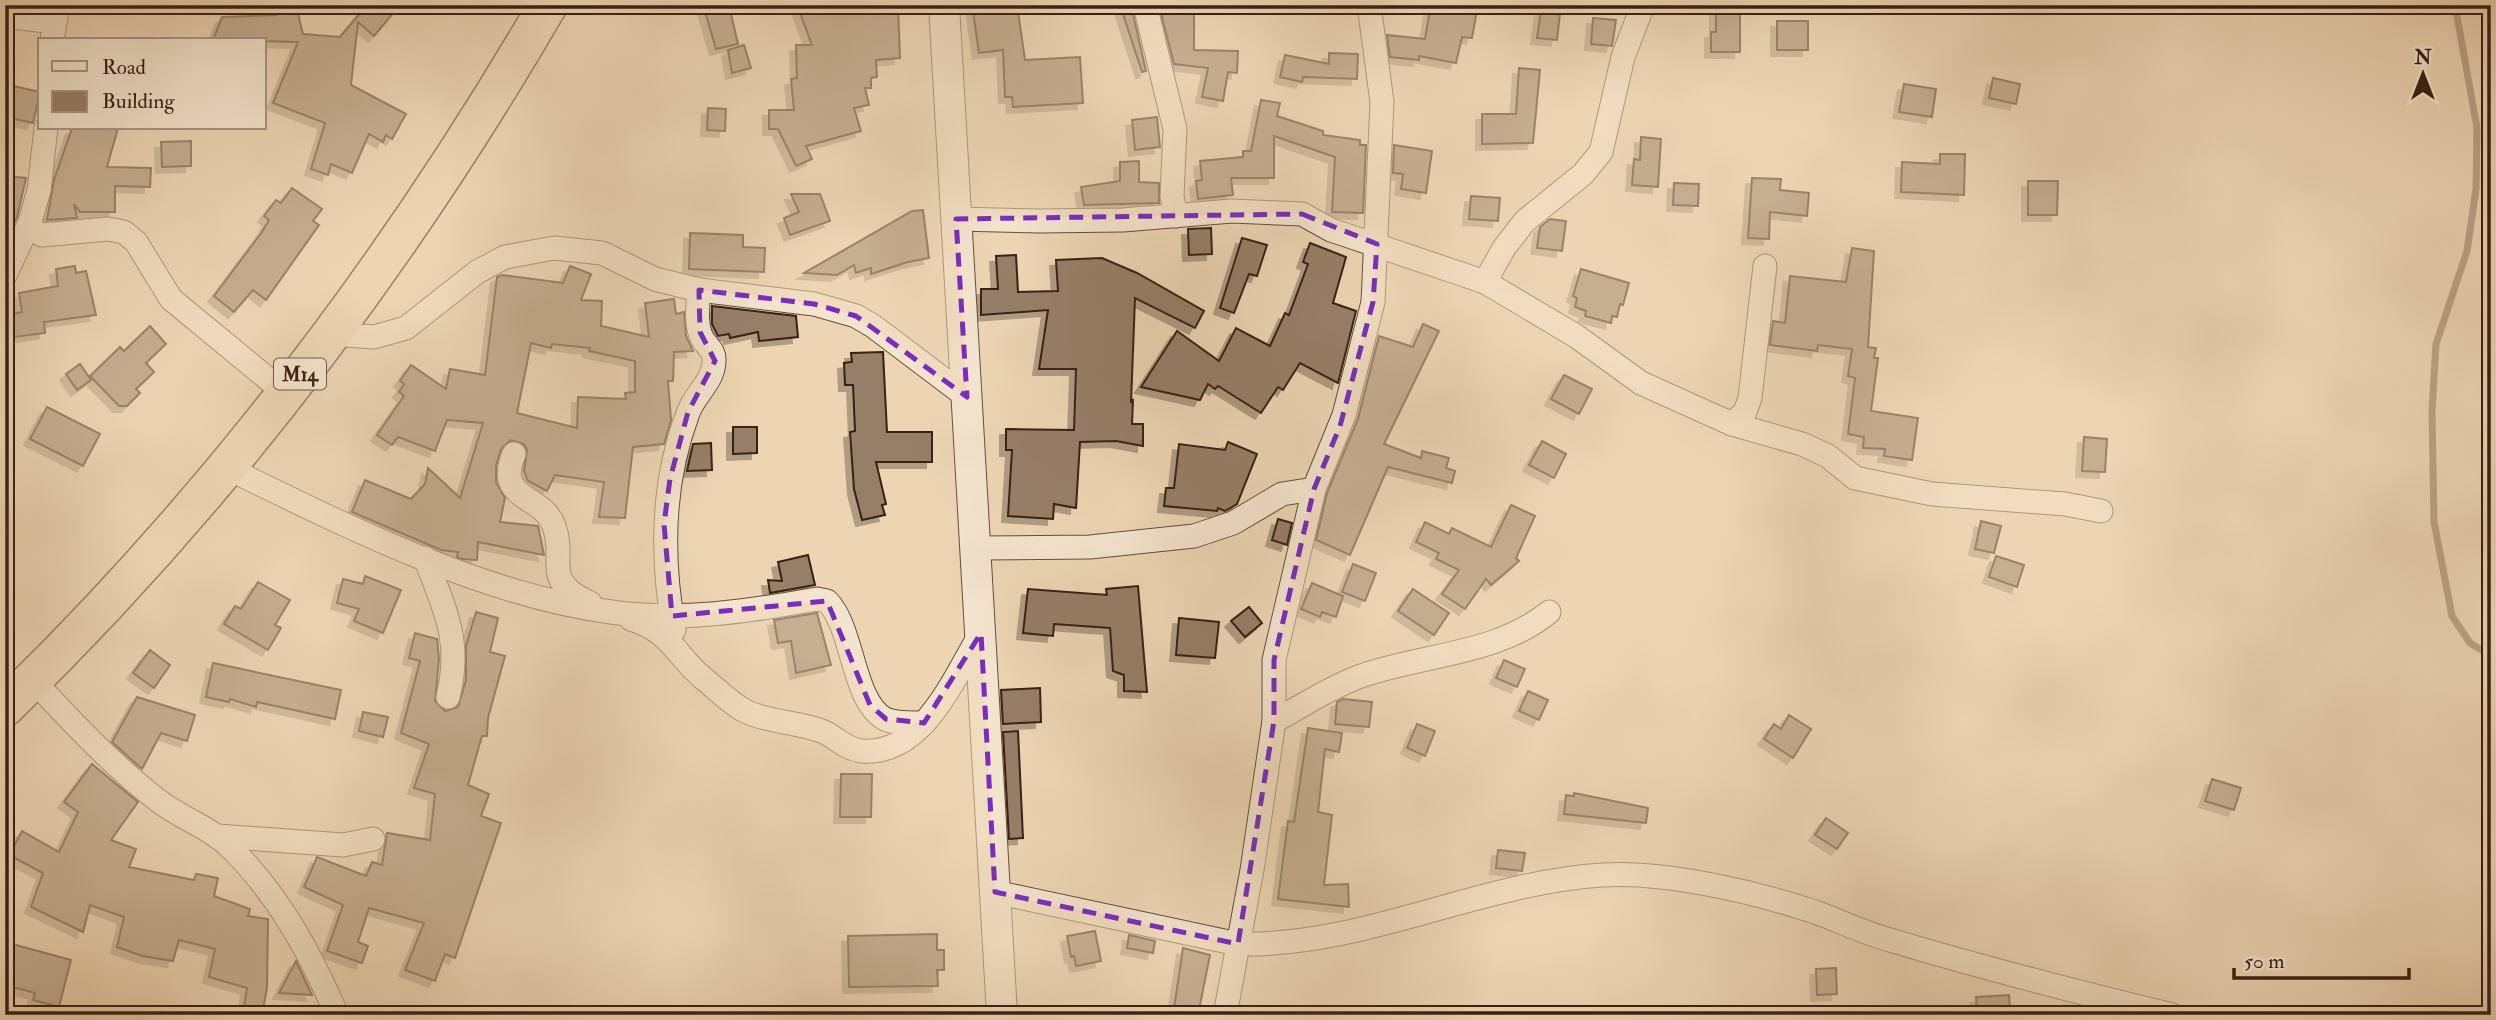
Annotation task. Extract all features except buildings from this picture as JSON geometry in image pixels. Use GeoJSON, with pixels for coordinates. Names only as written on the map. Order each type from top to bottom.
{"type":"FeatureCollection","features":[{"type":"Feature","properties":{"kind":"highway","name":"M14"},"geometry":{"type":"LineString","coordinates":[[5,707],[33,680],[225,467],[331,334],[444,174],[548,5]]}},
{"type":"Feature","properties":{"kind":"street"},"geometry":{"type":"LineString","coordinates":[[944,5],[1002,1015]]}},
{"type":"Feature","properties":{"kind":"street"},"geometry":{"type":"LineString","coordinates":[[1145,5],[1175,129],[1172,196],[1176,216]]}},
{"type":"Feature","properties":{"kind":"street"},"geometry":{"type":"LineString","coordinates":[[1225,1015],[1275,721],[1275,660],[1314,489],[1344,415],[1373,302],[1382,102],[1368,5]]}},
{"type":"Feature","properties":{"kind":"street"},"geometry":{"type":"LineString","coordinates":[[1485,282],[1504,248],[1525,221],[1583,174],[1601,152],[1623,57],[1643,5]]}},
{"type":"Feature","properties":{"kind":"street"},"geometry":{"type":"LineString","coordinates":[[5,16],[55,22]]}},
{"type":"Feature","properties":{"kind":"street"},"geometry":{"type":"LineString","coordinates":[[5,275],[30,222],[39,190],[46,130]]}},
{"type":"Feature","properties":{"kind":"street"},"geometry":{"type":"LineString","coordinates":[[957,219],[1040,222],[1232,211],[1302,214],[1331,230],[1485,282],[1576,336],[1641,383],[1732,424],[1802,444],[1828,456],[1855,478],[1932,494],[2065,504],[2101,511]]}},
{"type":"Feature","properties":{"kind":"street"},"geometry":{"type":"LineString","coordinates":[[30,222],[31,229],[42,235],[108,229],[124,232],[136,242],[171,299],[285,393]]}},
{"type":"Feature","properties":{"kind":"street"},"geometry":{"type":"LineString","coordinates":[[331,334],[374,337],[406,328],[477,272],[505,257],[555,248],[602,253],[655,279],[699,290],[814,304],[856,316],[967,397]]}},
{"type":"Feature","properties":{"kind":"street"},"geometry":{"type":"LineString","coordinates":[[1732,424],[1745,412],[1750,398],[1765,266]]}},
{"type":"Feature","properties":{"kind":"street"},"geometry":{"type":"LineString","coordinates":[[677,647],[664,524],[670,480],[688,412],[702,391],[715,361],[713,352],[700,332],[699,290]]}},
{"type":"Feature","properties":{"kind":"street"},"geometry":{"type":"LineString","coordinates":[[514,454],[509,476],[514,489],[524,499],[542,508],[554,525],[559,577],[569,592],[659,631],[677,647],[695,671],[746,711],[824,732],[843,746],[862,751],[880,749],[905,740],[924,723],[981,633]]}},
{"type":"Feature","properties":{"kind":"street"},"geometry":{"type":"LineString","coordinates":[[225,467],[425,558],[508,590],[611,612],[672,616],[752,611],[817,599],[827,601],[838,617],[870,705],[886,719],[924,723]]}},
{"type":"Feature","properties":{"kind":"street"},"geometry":{"type":"LineString","coordinates":[[976,548],[1090,547],[1194,536],[1233,523],[1282,494],[1314,489]]}},
{"type":"Feature","properties":{"kind":"street"},"geometry":{"type":"LineString","coordinates":[[425,558],[454,638],[454,675],[448,697]]}},
{"type":"Feature","properties":{"kind":"street"},"geometry":{"type":"LineString","coordinates":[[1275,721],[1321,693],[1360,676],[1517,635],[1549,612]]}},
{"type":"Feature","properties":{"kind":"street"},"geometry":{"type":"LineString","coordinates":[[33,680],[84,735],[142,788],[164,805],[217,836],[248,867],[286,914],[312,957],[337,1015]]}},
{"type":"Feature","properties":{"kind":"street"},"geometry":{"type":"LineString","coordinates":[[217,836],[343,845],[373,839]]}},
{"type":"Feature","properties":{"kind":"street"},"geometry":{"type":"LineString","coordinates":[[995,892],[1238,944],[1274,945],[1360,929],[1520,886],[1603,875],[1655,878],[1712,886],[1814,912],[1886,939],[2025,979],[2172,1015]]}},
{"type":"Feature","properties":{"kind":"highlighted area"},"geometry":{"type":"Polygon","coordinates":[[[1302,214],[1377,244],[1373,302],[1340,426],[1314,489],[1274,660],[1274,721],[1238,944],[995,892],[981,633],[924,723],[886,719],[870,705],[827,601],[672,616],[664,524],[670,479],[688,412],[715,361],[700,332],[699,290],[814,304],[856,316],[967,397],[956,219],[1302,214]]]}},
{"type":"Feature","properties":{"kind":"waterway"},"geometry":{"type":"LineString","coordinates":[[2455,5],[2477,128],[2476,189],[2467,251],[2436,344],[2432,411],[2434,522],[2452,616],[2470,643],[2491,656]]}}]}
